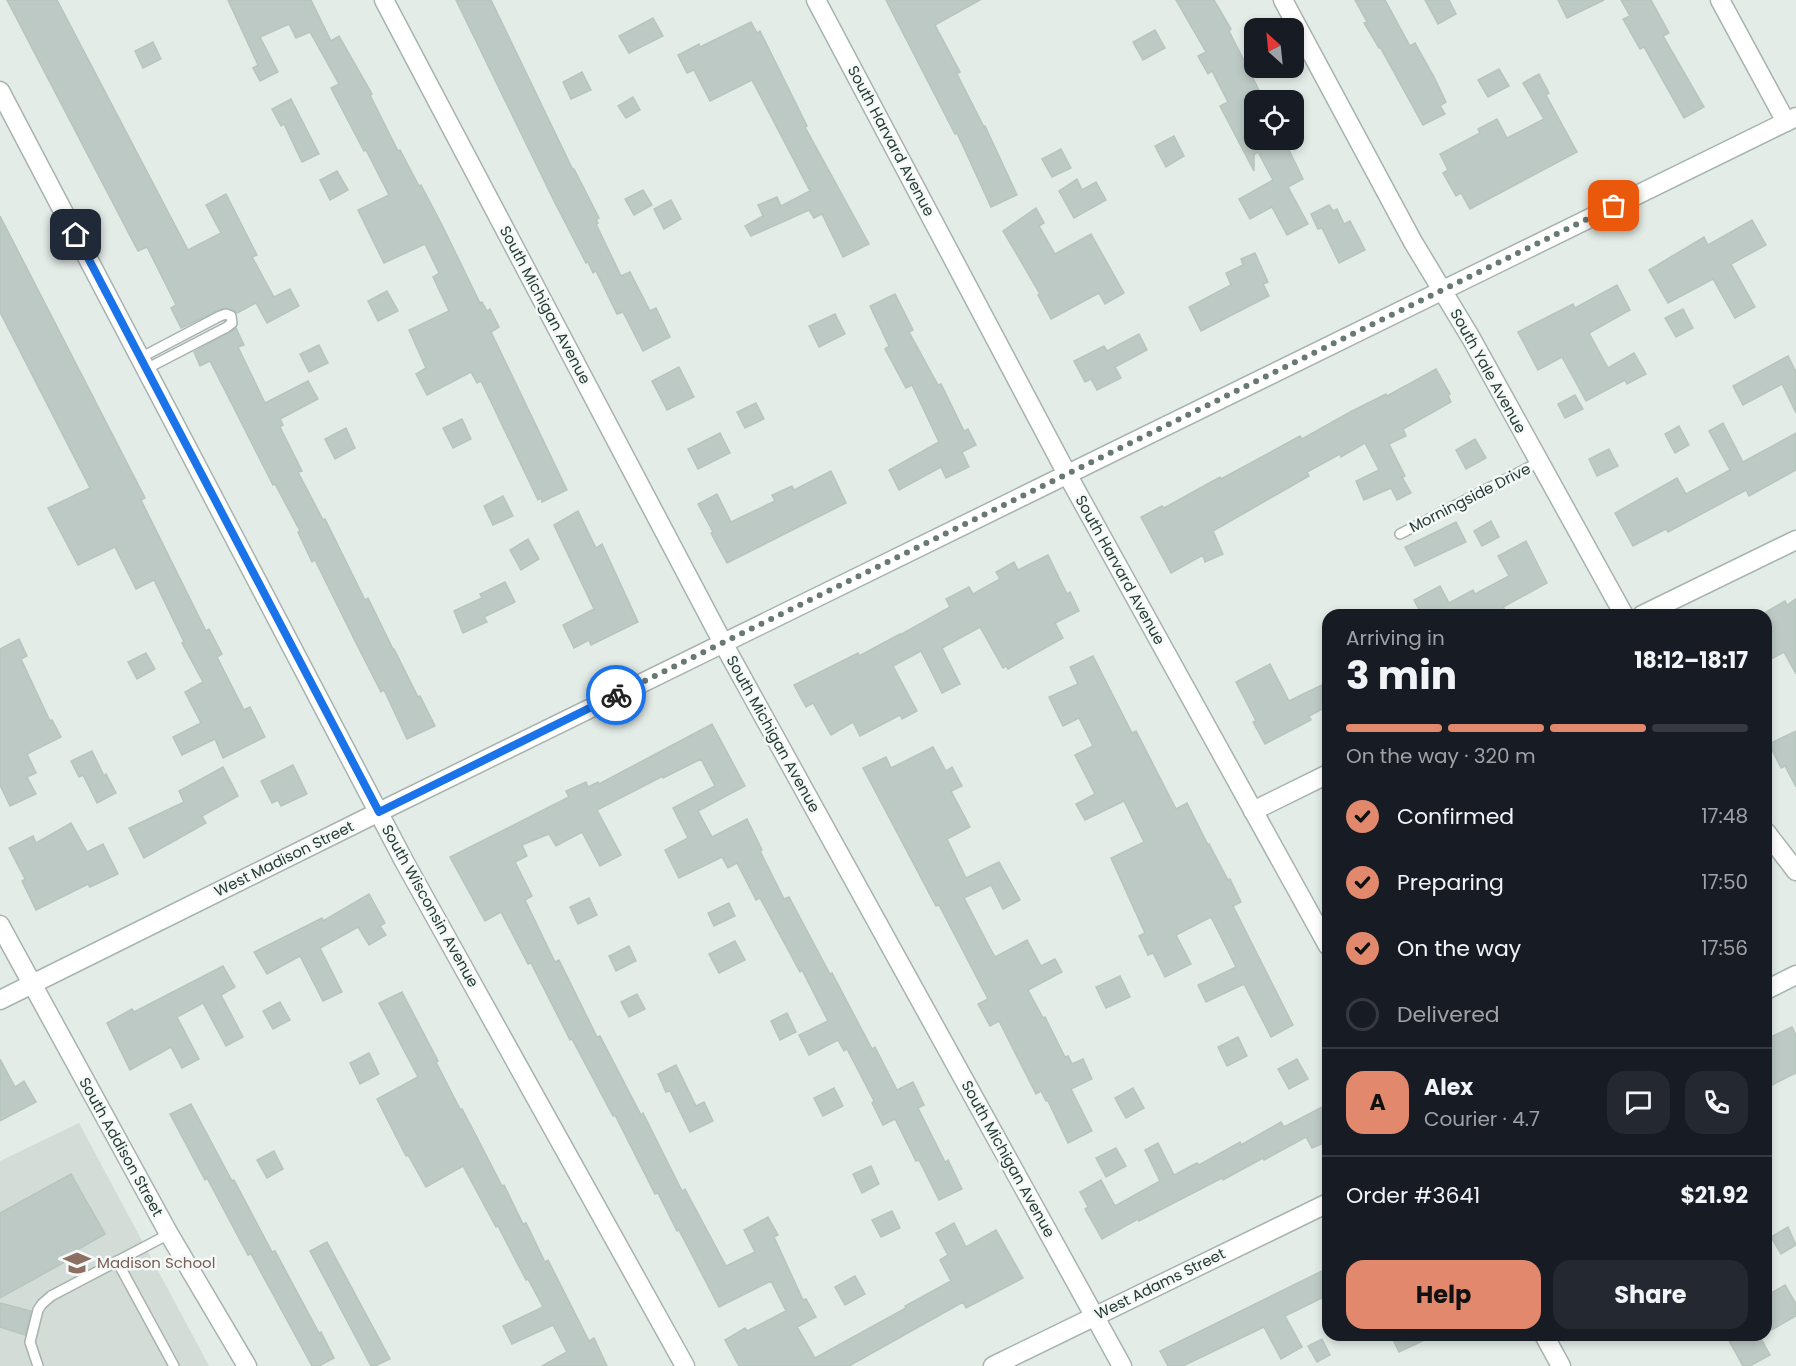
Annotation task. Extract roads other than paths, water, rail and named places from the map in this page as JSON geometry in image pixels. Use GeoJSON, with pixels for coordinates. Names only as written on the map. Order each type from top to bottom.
{"type":"FeatureCollection","features":[{"type":"Feature","properties":{"kind":"street","name":"South Michigan Avenue"},"geometry":{"type":"LineString","coordinates":[[384,0],[723,643],[1122,1366]]}},
{"type":"Feature","properties":{"kind":"street","name":"South Harvard Avenue"},"geometry":{"type":"LineString","coordinates":[[816,0],[1067,474],[1322,935]]}},
{"type":"Feature","properties":{"kind":"street","name":"South Yale Avenue"},"geometry":{"type":"LineString","coordinates":[[1283,0],[1413,242],[1621,609]]}},
{"type":"Feature","properties":{"kind":"street"},"geometry":{"type":"LineString","coordinates":[[1720,0],[1791,119]]}},
{"type":"Feature","properties":{"kind":"street","name":"South Wisconsin Avenue"},"geometry":{"type":"LineString","coordinates":[[0,91],[410,871],[685,1366]]}},
{"type":"Feature","properties":{"kind":"street","name":"West Madison Street"},"geometry":{"type":"LineString","coordinates":[[0,1000],[1791,119]]}},
{"type":"Feature","properties":{"kind":"street"},"geometry":{"type":"LineString","coordinates":[[1654,609],[1796,540]]}},
{"type":"Feature","properties":{"kind":"street"},"geometry":{"type":"LineString","coordinates":[[1253,811],[1322,777]]}},
{"type":"Feature","properties":{"kind":"street"},"geometry":{"type":"LineString","coordinates":[[1772,840],[1796,871]]}},
{"type":"Feature","properties":{"kind":"street","name":"South Addison Street"},"geometry":{"type":"LineString","coordinates":[[0,926],[169,1234],[246,1366]]}},
{"type":"Feature","properties":{"kind":"street"},"geometry":{"type":"LineString","coordinates":[[1772,987],[1796,975]]}},
{"type":"Feature","properties":{"kind":"street","name":"West Adams Street"},"geometry":{"type":"LineString","coordinates":[[993,1366],[1322,1206]]}},
{"type":"Feature","properties":{"kind":"street"},"geometry":{"type":"LineString","coordinates":[[1547,1341],[1561,1366]]}},
{"type":"Feature","properties":{"kind":"lane"},"geometry":{"type":"LineString","coordinates":[[226,314],[231,316],[231,323],[227,327],[143,364],[220,316],[226,314]]}},
{"type":"Feature","properties":{"kind":"lane","name":"Morningside Drive"},"geometry":{"type":"LineString","coordinates":[[1400,534],[1539,462]]}},
{"type":"Feature","properties":{"kind":"lane"},"geometry":{"type":"LineString","coordinates":[[38,1366],[30,1342],[42,1304],[51,1296],[169,1234]]}},
{"type":"Feature","properties":{"kind":"lane"},"geometry":{"type":"LineString","coordinates":[[117,1261],[174,1366]]}},
{"type":"Feature","properties":{"kind":"place","name":"Madison School"},"geometry":{"type":"Point","coordinates":[77,1263]}}]}
